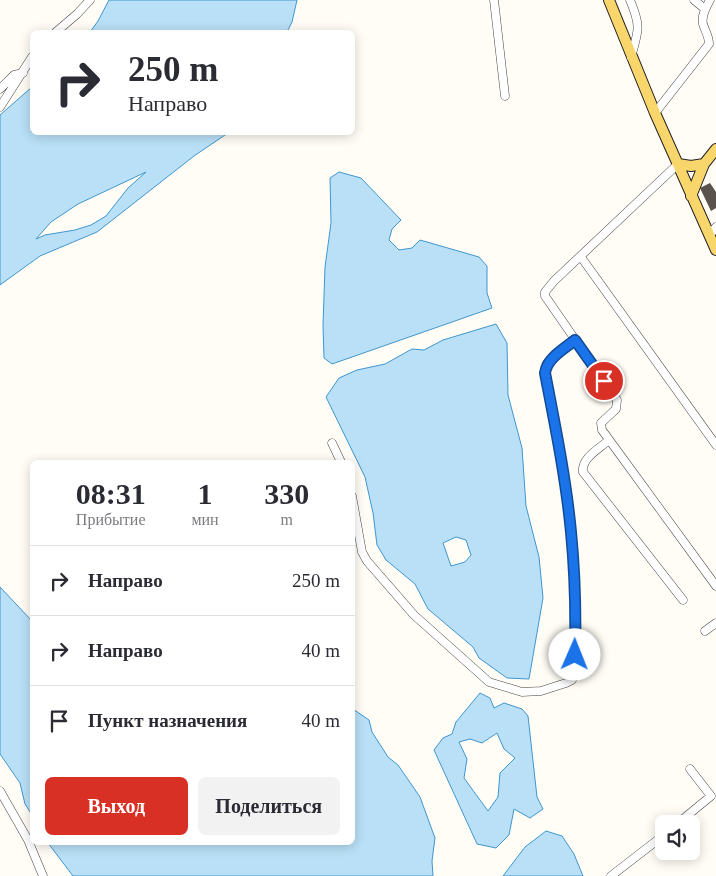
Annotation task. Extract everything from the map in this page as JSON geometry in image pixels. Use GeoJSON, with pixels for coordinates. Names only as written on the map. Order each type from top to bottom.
{"type":"FeatureCollection","features":[{"type":"Feature","properties":{"kind":"main road"},"geometry":{"type":"LineString","coordinates":[[609,0],[631,57],[716,250]]}},
{"type":"Feature","properties":{"kind":"main road"},"geometry":{"type":"LineString","coordinates":[[691,196],[704,164],[716,149]]}},
{"type":"Feature","properties":{"kind":"main road"},"geometry":{"type":"LineString","coordinates":[[678,164],[691,166],[704,164]]}},
{"type":"Feature","properties":{"kind":"street"},"geometry":{"type":"LineString","coordinates":[[58,30],[90,0]]}},
{"type":"Feature","properties":{"kind":"street"},"geometry":{"type":"LineString","coordinates":[[494,0],[505,96]]}},
{"type":"Feature","properties":{"kind":"street"},"geometry":{"type":"LineString","coordinates":[[630,0],[638,18],[639,27],[631,57]]}},
{"type":"Feature","properties":{"kind":"street"},"geometry":{"type":"LineString","coordinates":[[694,0],[705,9]]}},
{"type":"Feature","properties":{"kind":"street"},"geometry":{"type":"LineString","coordinates":[[655,113],[709,44],[703,24],[705,9],[710,0]]}},
{"type":"Feature","properties":{"kind":"street"},"geometry":{"type":"LineString","coordinates":[[0,107],[30,61]]}},
{"type":"Feature","properties":{"kind":"street"},"geometry":{"type":"LineString","coordinates":[[0,89],[14,75],[23,73]]}},
{"type":"Feature","properties":{"kind":"street"},"geometry":{"type":"LineString","coordinates":[[678,164],[581,257],[554,280],[545,292],[546,299],[617,400],[616,409],[602,423],[602,430],[716,586]]}},
{"type":"Feature","properties":{"kind":"street"},"geometry":{"type":"LineString","coordinates":[[710,235],[716,226]]}},
{"type":"Feature","properties":{"kind":"street"},"geometry":{"type":"LineString","coordinates":[[581,257],[716,445]]}},
{"type":"Feature","properties":{"kind":"street"},"geometry":{"type":"LineString","coordinates":[[355,513],[362,552],[367,561],[414,615],[490,682],[522,692],[535,692],[572,680],[575,672],[576,620],[571,531],[545,373],[547,363],[575,340]]}},
{"type":"Feature","properties":{"kind":"street"},"geometry":{"type":"LineString","coordinates":[[609,440],[586,459],[582,466],[583,472],[682,600]]}},
{"type":"Feature","properties":{"kind":"street"},"geometry":{"type":"LineString","coordinates":[[332,443],[340,460]]}},
{"type":"Feature","properties":{"kind":"street"},"geometry":{"type":"LineString","coordinates":[[705,631],[716,623]]}},
{"type":"Feature","properties":{"kind":"street"},"geometry":{"type":"LineString","coordinates":[[690,769],[714,799],[690,815]]}},
{"type":"Feature","properties":{"kind":"street"},"geometry":{"type":"LineString","coordinates":[[0,791],[30,845]]}},
{"type":"Feature","properties":{"kind":"street"},"geometry":{"type":"LineString","coordinates":[[611,876],[655,842]]}},
{"type":"Feature","properties":{"kind":"street"},"geometry":{"type":"LineString","coordinates":[[30,845],[43,876]]}},
{"type":"Feature","properties":{"kind":"water"},"geometry":{"type":"Polygon","coordinates":[[[109,0],[297,0],[292,22],[288,30],[91,30],[109,0]]]}},
{"type":"Feature","properties":{"kind":"water"},"geometry":{"type":"Polygon","coordinates":[[[30,89],[30,135],[225,135],[194,156],[97,232],[40,256],[0,285],[0,115],[30,89]],[[146,172],[78,204],[51,222],[36,239],[45,235],[91,225],[106,216],[128,188],[146,172]]]}},
{"type":"Feature","properties":{"kind":"water"},"geometry":{"type":"Polygon","coordinates":[[[339,172],[361,178],[401,220],[392,229],[389,240],[399,250],[412,248],[420,240],[479,257],[487,266],[487,293],[492,308],[332,364],[324,358],[325,267],[331,223],[330,178],[339,172]]]}},
{"type":"Feature","properties":{"kind":"water"},"geometry":{"type":"Polygon","coordinates":[[[496,324],[507,343],[508,395],[522,448],[526,506],[539,557],[543,598],[529,679],[507,678],[479,658],[473,647],[428,609],[415,584],[386,560],[377,545],[373,513],[365,477],[326,397],[339,378],[357,370],[385,364],[412,349],[424,350],[443,340],[496,324]],[[456,537],[443,543],[451,566],[465,562],[471,555],[466,540],[456,537]]]}},
{"type":"Feature","properties":{"kind":"water"},"geometry":{"type":"Polygon","coordinates":[[[0,587],[30,619],[30,812],[25,804],[20,783],[0,754],[0,587]]]}},
{"type":"Feature","properties":{"kind":"water"},"geometry":{"type":"Polygon","coordinates":[[[480,693],[490,698],[494,708],[504,703],[522,709],[528,716],[537,797],[543,809],[530,818],[514,809],[509,835],[496,848],[477,844],[434,750],[443,738],[452,734],[456,722],[480,693]],[[497,733],[482,743],[470,739],[459,742],[467,759],[464,778],[488,811],[498,797],[500,773],[515,758],[504,749],[497,733]]]}},
{"type":"Feature","properties":{"kind":"water"},"geometry":{"type":"Polygon","coordinates":[[[355,710],[369,720],[372,732],[388,757],[398,765],[420,797],[435,838],[432,861],[433,876],[73,876],[50,845],[355,845],[355,710]]]}},
{"type":"Feature","properties":{"kind":"water"},"geometry":{"type":"Polygon","coordinates":[[[546,831],[562,836],[574,854],[583,876],[503,876],[525,847],[546,831]]]}},
{"type":"Feature","properties":{"kind":"building"},"geometry":{"type":"Polygon","coordinates":[[[710,183],[716,192],[716,208],[711,211],[700,188],[710,183]]]}},
{"type":"Feature","properties":{"kind":"route"},"geometry":{"type":"LineString","coordinates":[[575,655],[576,620],[571,531],[545,368],[547,363],[575,340],[604,381]]}}]}
